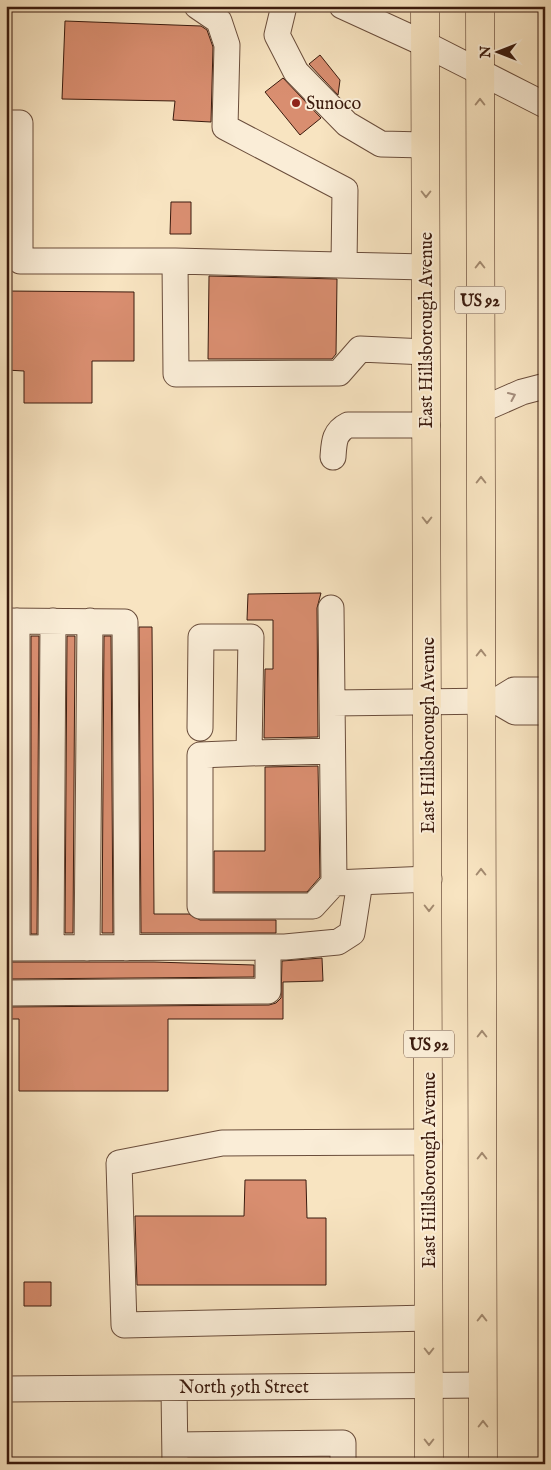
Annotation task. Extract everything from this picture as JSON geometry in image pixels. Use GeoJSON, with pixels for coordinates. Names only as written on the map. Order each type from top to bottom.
{"type":"FeatureCollection","features":[{"type":"Feature","properties":{"kind":"main road","name":"East Hillsborough Avenue"},"geometry":{"type":"LineString","coordinates":[[425,6],[429,879],[429,1464]]}},
{"type":"Feature","properties":{"kind":"main road","name":"US 92"},"geometry":{"type":"LineString","coordinates":[[480,6],[480,410],[489,702],[482,1384],[483,1464]]}},
{"type":"Feature","properties":{"kind":"street"},"geometry":{"type":"LineString","coordinates":[[198,6],[219,21],[227,45],[225,127],[345,190],[344,264]]}},
{"type":"Feature","properties":{"kind":"street"},"geometry":{"type":"LineString","coordinates":[[284,6],[277,36],[296,72],[347,124],[381,144],[426,145]]}},
{"type":"Feature","properties":{"kind":"street"},"geometry":{"type":"LineString","coordinates":[[342,6],[425,44],[545,105]]}},
{"type":"Feature","properties":{"kind":"street"},"geometry":{"type":"LineString","coordinates":[[6,123],[20,123],[20,261],[176,261],[426,267]]}},
{"type":"Feature","properties":{"kind":"street"},"geometry":{"type":"LineString","coordinates":[[176,261],[176,374],[340,373],[360,349],[426,352]]}},
{"type":"Feature","properties":{"kind":"street"},"geometry":{"type":"LineString","coordinates":[[480,410],[522,392],[545,386]]}},
{"type":"Feature","properties":{"kind":"street"},"geometry":{"type":"LineString","coordinates":[[333,456],[335,436],[340,429],[348,425],[427,425]]}},
{"type":"Feature","properties":{"kind":"street"},"geometry":{"type":"LineString","coordinates":[[331,608],[334,883]]}},
{"type":"Feature","properties":{"kind":"street"},"geometry":{"type":"LineString","coordinates":[[127,948],[125,622],[12,621],[12,948],[127,948],[268,947],[338,942],[352,933],[360,882]]}},
{"type":"Feature","properties":{"kind":"street"},"geometry":{"type":"LineString","coordinates":[[51,948],[53,621]]}},
{"type":"Feature","properties":{"kind":"street"},"geometry":{"type":"LineString","coordinates":[[87,948],[90,621]]}},
{"type":"Feature","properties":{"kind":"street"},"geometry":{"type":"LineString","coordinates":[[200,728],[202,638],[251,637],[249,753]]}},
{"type":"Feature","properties":{"kind":"street"},"geometry":{"type":"LineString","coordinates":[[489,702],[514,690],[545,690]]}},
{"type":"Feature","properties":{"kind":"street"},"geometry":{"type":"LineString","coordinates":[[332,703],[489,702],[515,712],[545,712]]}},
{"type":"Feature","properties":{"kind":"street"},"geometry":{"type":"LineString","coordinates":[[332,751],[200,755],[200,906],[312,906],[334,883],[429,879]]}},
{"type":"Feature","properties":{"kind":"street"},"geometry":{"type":"LineString","coordinates":[[6,993],[268,991],[268,947]]}},
{"type":"Feature","properties":{"kind":"street"},"geometry":{"type":"LineString","coordinates":[[429,1142],[222,1143],[119,1163],[124,1325],[429,1318]]}},
{"type":"Feature","properties":{"kind":"street","name":"North 59th Street"},"geometry":{"type":"LineString","coordinates":[[6,1389],[482,1384]]}},
{"type":"Feature","properties":{"kind":"street"},"geometry":{"type":"LineString","coordinates":[[174,1388],[175,1454],[248,1454],[342,1443],[343,1464]]}},
{"type":"Feature","properties":{"kind":"building"},"geometry":{"type":"Polygon","coordinates":[[[65,21],[201,26],[207,30],[213,47],[211,122],[173,120],[175,101],[62,99],[65,21]]]}},
{"type":"Feature","properties":{"kind":"building"},"geometry":{"type":"Polygon","coordinates":[[[320,55],[340,80],[338,95],[309,64],[320,55]]]}},
{"type":"Feature","properties":{"kind":"building"},"geometry":{"type":"Polygon","coordinates":[[[283,78],[321,118],[300,135],[265,92],[283,78]]]}},
{"type":"Feature","properties":{"kind":"building"},"geometry":{"type":"Polygon","coordinates":[[[171,202],[191,202],[191,234],[170,234],[171,202]]]}},
{"type":"Feature","properties":{"kind":"building"},"geometry":{"type":"Polygon","coordinates":[[[209,276],[337,279],[336,354],[332,359],[208,359],[209,276]]]}},
{"type":"Feature","properties":{"kind":"building"},"geometry":{"type":"Polygon","coordinates":[[[6,291],[134,292],[134,361],[92,361],[92,403],[24,403],[24,371],[6,370],[6,291]]]}},
{"type":"Feature","properties":{"kind":"building"},"geometry":{"type":"Polygon","coordinates":[[[321,593],[317,608],[318,737],[264,738],[265,669],[273,669],[273,620],[247,620],[248,594],[321,593]]]}},
{"type":"Feature","properties":{"kind":"building"},"geometry":{"type":"Polygon","coordinates":[[[139,627],[152,627],[154,914],[189,914],[200,920],[276,920],[276,933],[141,933],[139,627]]]}},
{"type":"Feature","properties":{"kind":"building"},"geometry":{"type":"Polygon","coordinates":[[[31,636],[39,636],[37,934],[31,934],[31,636]]]}},
{"type":"Feature","properties":{"kind":"building"},"geometry":{"type":"Polygon","coordinates":[[[67,636],[75,636],[73,933],[65,933],[67,636]]]}},
{"type":"Feature","properties":{"kind":"building"},"geometry":{"type":"Polygon","coordinates":[[[104,636],[111,636],[113,933],[102,933],[104,636]]]}},
{"type":"Feature","properties":{"kind":"building"},"geometry":{"type":"Polygon","coordinates":[[[318,766],[320,877],[307,892],[214,892],[214,851],[265,851],[265,767],[318,766]]]}},
{"type":"Feature","properties":{"kind":"building"},"geometry":{"type":"Polygon","coordinates":[[[322,958],[323,981],[283,982],[283,1019],[168,1019],[168,1091],[19,1091],[19,1019],[6,1019],[6,1007],[269,1005],[276,1003],[281,998],[282,961],[322,958]]]}},
{"type":"Feature","properties":{"kind":"building"},"geometry":{"type":"Polygon","coordinates":[[[11,962],[154,962],[254,965],[254,977],[11,979],[11,962]]]}},
{"type":"Feature","properties":{"kind":"building"},"geometry":{"type":"Polygon","coordinates":[[[245,1180],[306,1180],[307,1218],[326,1218],[326,1285],[137,1285],[135,1216],[244,1216],[245,1180]]]}},
{"type":"Feature","properties":{"kind":"building"},"geometry":{"type":"Polygon","coordinates":[[[24,1282],[51,1282],[51,1306],[24,1306],[24,1282]]]}},
{"type":"Feature","properties":{"kind":"place","name":"Sunoco"},"geometry":{"type":"Point","coordinates":[296,103]}}]}
